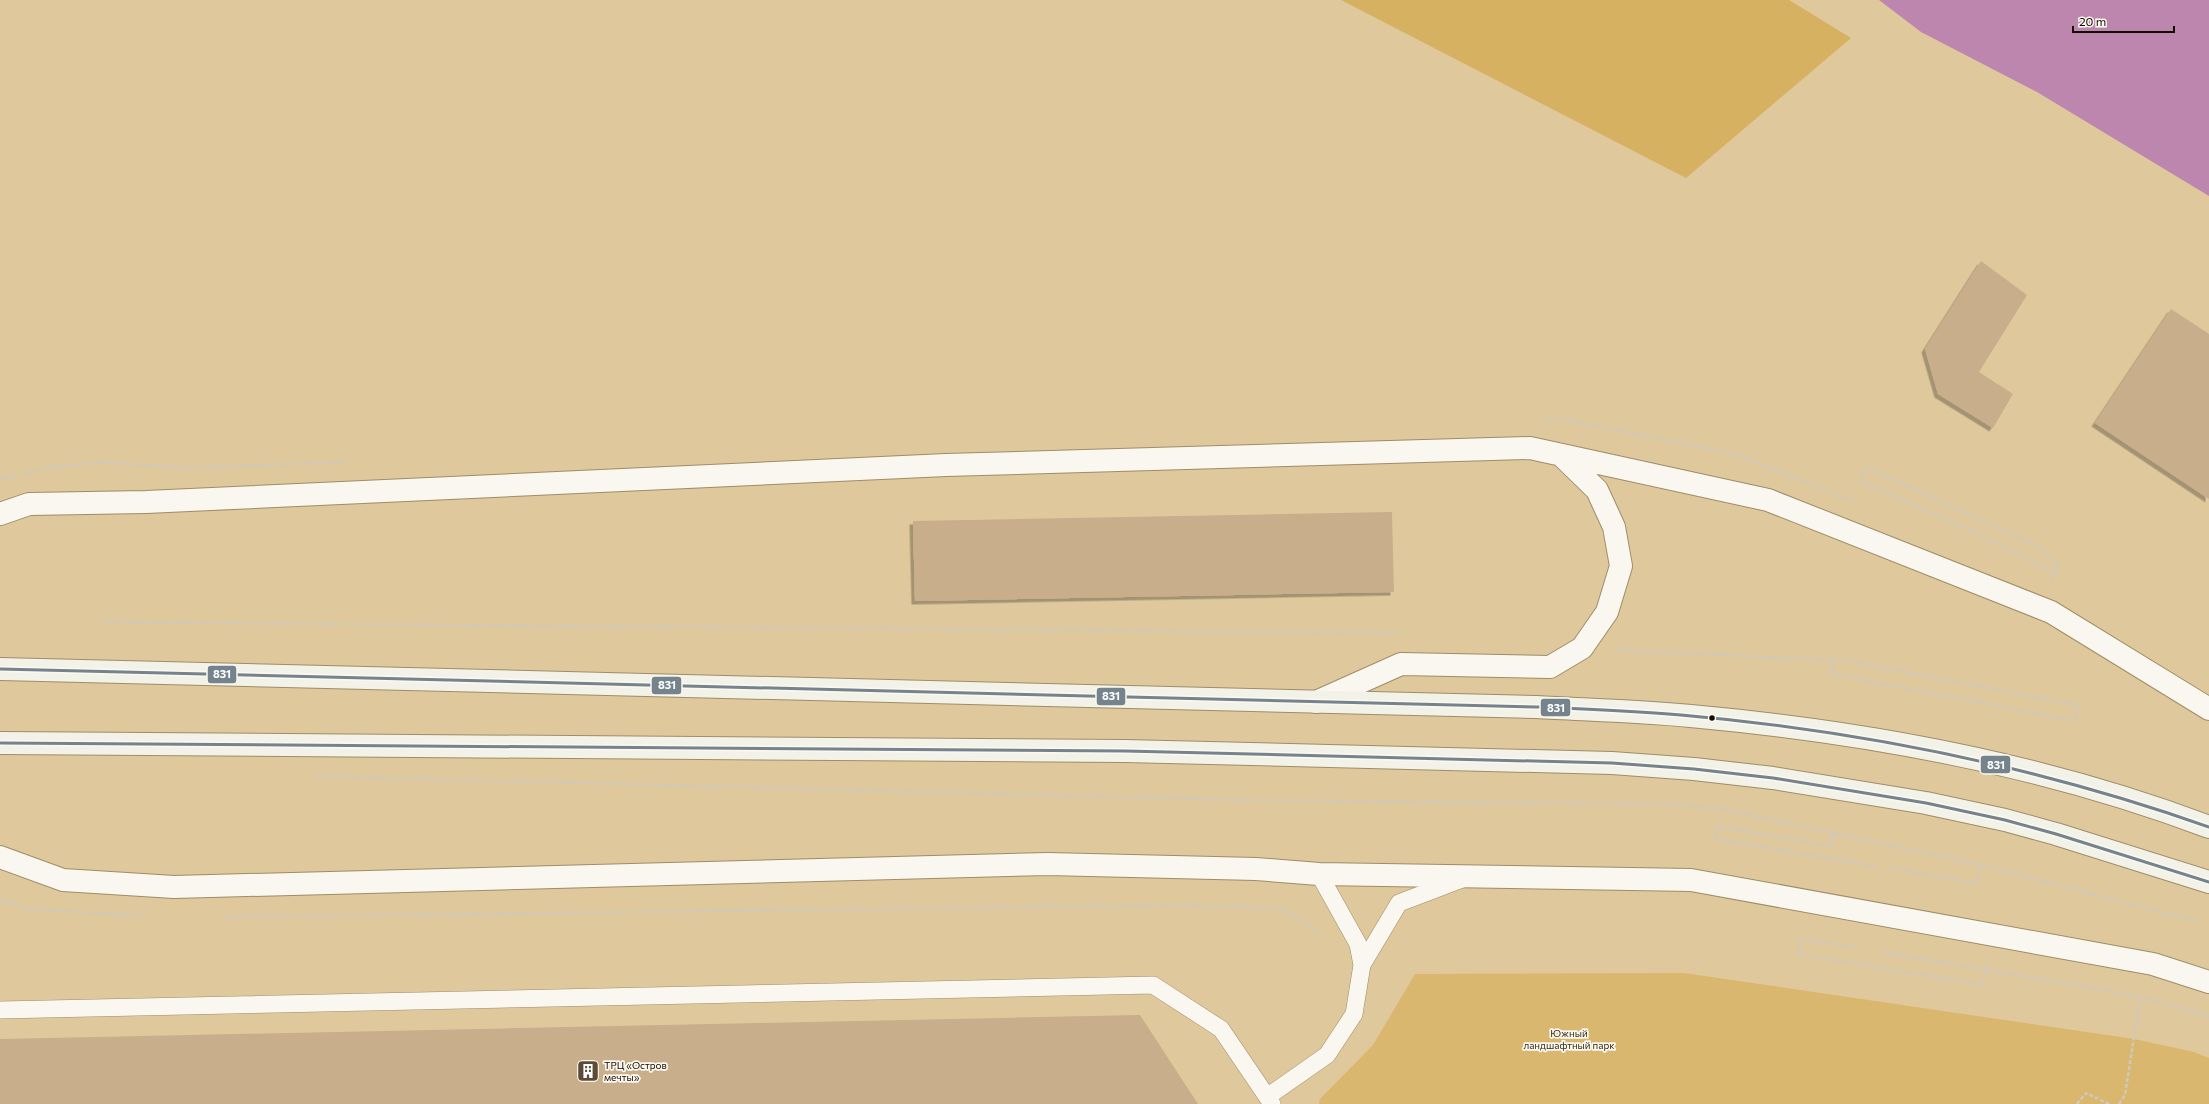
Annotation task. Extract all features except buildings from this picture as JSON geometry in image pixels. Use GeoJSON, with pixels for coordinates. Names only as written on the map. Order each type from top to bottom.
{"type":"FeatureCollection","features":[{"type":"Feature","properties":{"kind":"main road"},"geometry":{"type":"LineString","coordinates":[[0,669],[1316,702],[1611,711],[1701,716],[1879,740],[2020,769],[2096,789],[2209,827]]}},
{"type":"Feature","properties":{"kind":"main road"},"geometry":{"type":"LineString","coordinates":[[0,743],[1125,751],[1612,763],[1694,769],[1773,778],[1926,803],[2005,820],[2056,834],[2209,882]]}},
{"type":"Feature","properties":{"kind":"street"},"geometry":{"type":"LineString","coordinates":[[0,514],[29,504],[154,501],[938,465],[1530,448],[1768,500],[2051,612],[2209,709]]}},
{"type":"Feature","properties":{"kind":"street"},"geometry":{"type":"LineString","coordinates":[[1316,702],[1401,664],[1550,667],[1582,648],[1607,612],[1621,566],[1614,527],[1597,490],[1560,454]]}},
{"type":"Feature","properties":{"kind":"street"},"geometry":{"type":"LineString","coordinates":[[0,857],[63,880],[174,887],[1048,864],[1256,869],[1319,874],[1691,880],[2153,964],[2209,982]]}},
{"type":"Feature","properties":{"kind":"lane"},"geometry":{"type":"LineString","coordinates":[[0,1010],[1153,985],[1221,1029],[1269,1100],[1327,1055],[1354,1014],[1362,965],[1358,944],[1340,908],[1319,874]]}},
{"type":"Feature","properties":{"kind":"lane"},"geometry":{"type":"LineString","coordinates":[[1362,965],[1399,903],[1466,877]]}},
{"type":"Feature","properties":{"kind":"path"},"geometry":{"type":"LineString","coordinates":[[0,479],[51,467],[104,462],[181,468]]}},
{"type":"Feature","properties":{"kind":"path"},"geometry":{"type":"LineString","coordinates":[[2046,569],[1970,530],[1861,481],[1866,467],[2038,546],[2059,564],[2055,573]]}},
{"type":"Feature","properties":{"kind":"path"},"geometry":{"type":"LineString","coordinates":[[104,622],[1203,633],[1383,632],[1407,634]]}},
{"type":"Feature","properties":{"kind":"path"},"geometry":{"type":"LineString","coordinates":[[1611,650],[1833,660],[1849,661],[2078,705],[2075,721],[1832,674],[1833,660]]}},
{"type":"Feature","properties":{"kind":"path"},"geometry":{"type":"LineString","coordinates":[[307,776],[1241,800],[1668,804],[1722,809],[1981,865],[2199,922]]}},
{"type":"Feature","properties":{"kind":"path"},"geometry":{"type":"LineString","coordinates":[[1833,833],[1831,846],[1717,826],[1715,839],[1875,866]]}},
{"type":"Feature","properties":{"kind":"path"},"geometry":{"type":"LineString","coordinates":[[1892,868],[1975,883],[1981,865]]}},
{"type":"Feature","properties":{"kind":"path"},"geometry":{"type":"LineString","coordinates":[[218,917],[1181,905],[1281,908],[1324,936]]}},
{"type":"Feature","properties":{"kind":"path"},"geometry":{"type":"LineString","coordinates":[[1853,947],[1800,938],[1799,954],[1982,985],[1986,970],[1881,952]]}},
{"type":"Feature","properties":{"kind":"path"},"geometry":{"type":"LineString","coordinates":[[2033,978],[2178,1006],[2209,1017]]}},
{"type":"Feature","properties":{"kind":"path"},"geometry":{"type":"LineString","coordinates":[[2120,1104],[2125,1095],[2140,998]]}},
{"type":"Feature","properties":{"kind":"path"},"geometry":{"type":"LineString","coordinates":[[2077,1104],[2086,1092],[2109,1104]]}},
{"type":"Feature","properties":{"kind":"green space","name":"Южный ландшафтный парк"},"geometry":{"type":"Polygon","coordinates":[[[1684,973],[2134,1039],[2194,1052],[2209,1058],[2209,1104],[1319,1104],[1320,1099],[1373,1045],[1415,974],[1684,973]]]}},
{"type":"Feature","properties":{"kind":"shaded area"},"geometry":{"type":"Polygon","coordinates":[[[1341,0],[1789,0],[1851,38],[1686,178],[1341,0]]]}},
{"type":"Feature","properties":{"kind":"shaded area"},"geometry":{"type":"Polygon","coordinates":[[[1879,0],[2209,0],[2209,196],[2037,92],[1921,32],[1879,0]]]}},
{"type":"Feature","properties":{"kind":"transit line","name":"831"},"geometry":{"type":"LineString","coordinates":[[0,669],[1536,707],[1681,715],[1816,731],[1883,741],[1949,754],[2079,786],[2144,805],[2209,827]]}},
{"type":"Feature","properties":{"kind":"transit line","name":"831"},"geometry":{"type":"LineString","coordinates":[[0,743],[1125,751],[1612,763],[1694,769],[1773,778],[1926,803],[2005,820],[2056,834],[2209,882]]}},
{"type":"Feature","properties":{"kind":"place","name":"ТРЦ «Остров мечты»"},"geometry":{"type":"Point","coordinates":[588,1071]}}]}
